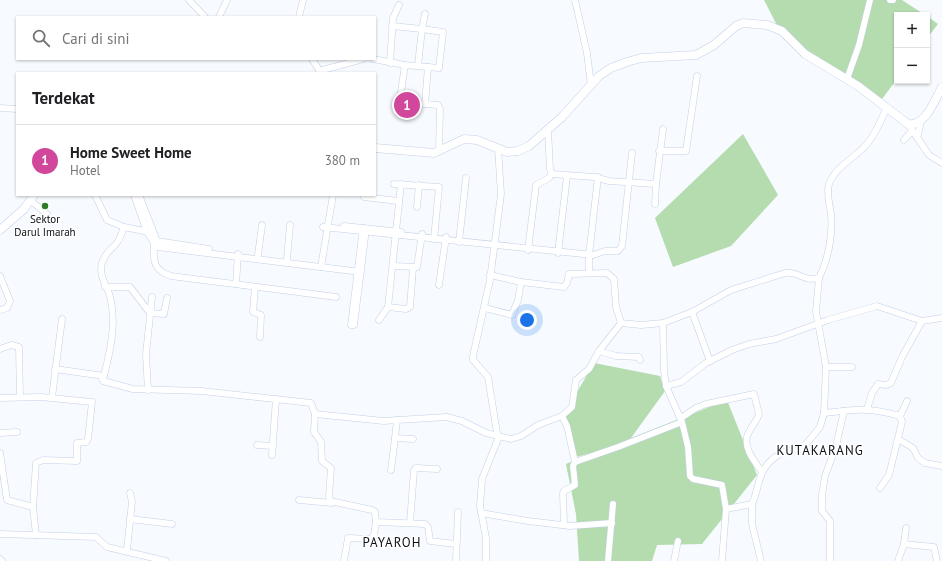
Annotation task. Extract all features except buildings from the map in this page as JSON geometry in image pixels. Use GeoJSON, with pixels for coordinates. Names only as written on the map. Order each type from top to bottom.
{"type":"FeatureCollection","features":[{"type":"Feature","properties":{"kind":"main road"},"geometry":{"type":"LineString","coordinates":[[376,148],[414,153],[439,151],[464,138],[477,140],[507,152],[518,151],[529,146],[548,130],[591,85],[611,68],[642,58],[696,55],[714,45],[736,26],[743,23],[767,25],[782,31],[805,54],[847,79],[910,128],[912,125],[921,121],[942,87]]}},
{"type":"Feature","properties":{"kind":"main road"},"geometry":{"type":"LineString","coordinates":[[0,230],[32,198]]}},
{"type":"Feature","properties":{"kind":"street"},"geometry":{"type":"LineString","coordinates":[[188,0],[204,16]]}},
{"type":"Feature","properties":{"kind":"street"},"geometry":{"type":"LineString","coordinates":[[220,16],[228,0]]}},
{"type":"Feature","properties":{"kind":"street"},"geometry":{"type":"LineString","coordinates":[[299,16],[303,0]]}},
{"type":"Feature","properties":{"kind":"street"},"geometry":{"type":"LineString","coordinates":[[575,0],[587,53],[591,85]]}},
{"type":"Feature","properties":{"kind":"street"},"geometry":{"type":"LineString","coordinates":[[847,79],[859,45],[870,0]]}},
{"type":"Feature","properties":{"kind":"street"},"geometry":{"type":"LineString","coordinates":[[390,62],[393,18],[399,5]]}},
{"type":"Feature","properties":{"kind":"street"},"geometry":{"type":"LineString","coordinates":[[418,65],[425,14]]}},
{"type":"Feature","properties":{"kind":"street"},"geometry":{"type":"LineString","coordinates":[[376,60],[405,65],[439,68],[443,34],[440,31],[392,26]]}},
{"type":"Feature","properties":{"kind":"street"},"geometry":{"type":"LineString","coordinates":[[313,60],[320,72],[360,60]]}},
{"type":"Feature","properties":{"kind":"street"},"geometry":{"type":"LineString","coordinates":[[405,65],[399,105],[438,105],[440,109],[439,151]]}},
{"type":"Feature","properties":{"kind":"street"},"geometry":{"type":"LineString","coordinates":[[425,104],[428,67]]}},
{"type":"Feature","properties":{"kind":"street"},"geometry":{"type":"LineString","coordinates":[[659,151],[686,151],[697,76]]}},
{"type":"Feature","properties":{"kind":"street"},"geometry":{"type":"LineString","coordinates":[[0,108],[16,109]]}},
{"type":"Feature","properties":{"kind":"street"},"geometry":{"type":"LineString","coordinates":[[761,561],[752,524],[752,504],[762,472],[782,452],[802,449],[807,445],[820,426],[824,413],[826,368],[816,311],[819,278],[826,260],[831,229],[828,194],[830,182],[842,167],[867,145],[875,133],[886,109]]}},
{"type":"Feature","properties":{"kind":"street"},"geometry":{"type":"LineString","coordinates":[[917,138],[921,121]]}},
{"type":"Feature","properties":{"kind":"street"},"geometry":{"type":"LineString","coordinates":[[904,140],[910,128],[929,155],[942,163]]}},
{"type":"Feature","properties":{"kind":"street"},"geometry":{"type":"LineString","coordinates":[[654,204],[659,151],[663,129]]}},
{"type":"Feature","properties":{"kind":"street"},"geometry":{"type":"LineString","coordinates":[[548,130],[550,169],[552,173]]}},
{"type":"Feature","properties":{"kind":"street"},"geometry":{"type":"LineString","coordinates":[[486,561],[486,538],[481,512],[482,479],[498,440],[488,377],[473,360],[473,356],[485,308],[495,245],[500,194],[498,148]]}},
{"type":"Feature","properties":{"kind":"street"},"geometry":{"type":"LineString","coordinates":[[325,226],[558,251],[592,253],[620,249],[632,153]]}},
{"type":"Feature","properties":{"kind":"street"},"geometry":{"type":"LineString","coordinates":[[552,173],[567,176],[600,178],[629,183],[656,184]]}},
{"type":"Feature","properties":{"kind":"street"},"geometry":{"type":"LineString","coordinates":[[528,248],[536,186],[549,178],[552,173]]}},
{"type":"Feature","properties":{"kind":"street"},"geometry":{"type":"LineString","coordinates":[[558,251],[567,176]]}},
{"type":"Feature","properties":{"kind":"street"},"geometry":{"type":"LineString","coordinates":[[459,240],[466,178]]}},
{"type":"Feature","properties":{"kind":"street"},"geometry":{"type":"LineString","coordinates":[[589,273],[600,178]]}},
{"type":"Feature","properties":{"kind":"street"},"geometry":{"type":"LineString","coordinates":[[379,320],[388,307],[396,233],[398,201],[397,184],[439,187],[434,237]]}},
{"type":"Feature","properties":{"kind":"street"},"geometry":{"type":"LineString","coordinates":[[417,207],[419,185]]}},
{"type":"Feature","properties":{"kind":"street"},"geometry":{"type":"LineString","coordinates":[[95,196],[104,217],[124,227],[150,232]]}},
{"type":"Feature","properties":{"kind":"street"},"geometry":{"type":"LineString","coordinates":[[134,196],[150,232],[156,240],[160,242],[238,255],[359,270]]}},
{"type":"Feature","properties":{"kind":"street"},"geometry":{"type":"LineString","coordinates":[[139,196],[154,245],[154,264],[164,274],[336,297]]}},
{"type":"Feature","properties":{"kind":"street"},"geometry":{"type":"LineString","coordinates":[[319,265],[329,196]]}},
{"type":"Feature","properties":{"kind":"street"},"geometry":{"type":"LineString","coordinates":[[325,226],[333,196]]}},
{"type":"Feature","properties":{"kind":"street"},"geometry":{"type":"LineString","coordinates":[[364,197],[398,201]]}},
{"type":"Feature","properties":{"kind":"street"},"geometry":{"type":"LineString","coordinates":[[32,198],[47,214]]}},
{"type":"Feature","properties":{"kind":"street"},"geometry":{"type":"LineString","coordinates":[[258,255],[262,225]]}},
{"type":"Feature","properties":{"kind":"street"},"geometry":{"type":"LineString","coordinates":[[287,259],[290,225]]}},
{"type":"Feature","properties":{"kind":"street"},"geometry":{"type":"LineString","coordinates":[[124,227],[118,242],[104,257],[101,263],[105,288],[111,301],[113,327],[104,376],[102,378],[103,381],[133,389],[202,391],[310,403],[315,414],[314,432],[321,442],[321,458],[331,468],[329,497],[332,503]]}},
{"type":"Feature","properties":{"kind":"street"},"geometry":{"type":"LineString","coordinates":[[359,270],[354,325],[351,326],[359,270],[365,230]]}},
{"type":"Feature","properties":{"kind":"street"},"geometry":{"type":"LineString","coordinates":[[393,266],[417,267],[422,236]]}},
{"type":"Feature","properties":{"kind":"street"},"geometry":{"type":"LineString","coordinates":[[439,285],[445,239]]}},
{"type":"Feature","properties":{"kind":"street"},"geometry":{"type":"LineString","coordinates":[[154,245],[179,251],[258,255],[319,265]]}},
{"type":"Feature","properties":{"kind":"street"},"geometry":{"type":"LineString","coordinates":[[236,284],[238,255]]}},
{"type":"Feature","properties":{"kind":"street"},"geometry":{"type":"LineString","coordinates":[[388,307],[406,309],[410,307],[413,268]]}},
{"type":"Feature","properties":{"kind":"street"},"geometry":{"type":"LineString","coordinates":[[491,272],[521,282],[564,287],[567,284],[569,274],[607,273],[612,276],[615,284],[616,307],[622,323]]}},
{"type":"Feature","properties":{"kind":"street"},"geometry":{"type":"LineString","coordinates":[[622,323],[642,325],[663,324],[692,312],[714,299],[746,284],[790,272],[804,279],[819,278]]}},
{"type":"Feature","properties":{"kind":"street"},"geometry":{"type":"LineString","coordinates":[[0,276],[10,301],[7,308],[0,310]]}},
{"type":"Feature","properties":{"kind":"street"},"geometry":{"type":"LineString","coordinates":[[485,308],[512,315],[518,300],[521,282]]}},
{"type":"Feature","properties":{"kind":"street"},"geometry":{"type":"LineString","coordinates":[[105,288],[130,287],[150,314]]}},
{"type":"Feature","properties":{"kind":"street"},"geometry":{"type":"LineString","coordinates":[[255,287],[253,312],[261,315],[260,337]]}},
{"type":"Feature","properties":{"kind":"street"},"geometry":{"type":"LineString","coordinates":[[148,390],[146,354],[152,297]]}},
{"type":"Feature","properties":{"kind":"street"},"geometry":{"type":"LineString","coordinates":[[150,314],[164,314],[167,298]]}},
{"type":"Feature","properties":{"kind":"street"},"geometry":{"type":"LineString","coordinates":[[666,386],[681,382],[710,361],[749,344],[776,339],[818,324],[877,306],[922,322],[942,318]]}},
{"type":"Feature","properties":{"kind":"street"},"geometry":{"type":"LineString","coordinates":[[692,312],[710,361]]}},
{"type":"Feature","properties":{"kind":"street"},"geometry":{"type":"LineString","coordinates":[[52,397],[62,319]]}},
{"type":"Feature","properties":{"kind":"street"},"geometry":{"type":"LineString","coordinates":[[867,409],[878,384],[886,385],[891,383],[902,357],[922,322]]}},
{"type":"Feature","properties":{"kind":"street"},"geometry":{"type":"LineString","coordinates":[[315,414],[384,421],[447,417],[462,420],[486,433],[497,434],[504,438],[516,437],[538,425],[562,416],[572,408],[576,380],[589,369],[599,351],[622,323]]}},
{"type":"Feature","properties":{"kind":"street"},"geometry":{"type":"LineString","coordinates":[[663,324],[664,371],[666,386],[681,420],[688,446],[691,478],[722,485],[726,509],[722,561]]}},
{"type":"Feature","properties":{"kind":"street"},"geometry":{"type":"LineString","coordinates":[[0,349],[16,345],[20,349],[20,397]]}},
{"type":"Feature","properties":{"kind":"street"},"geometry":{"type":"LineString","coordinates":[[599,351],[616,356],[639,357],[640,360]]}},
{"type":"Feature","properties":{"kind":"street"},"geometry":{"type":"LineString","coordinates":[[826,368],[852,367]]}},
{"type":"Feature","properties":{"kind":"street"},"geometry":{"type":"LineString","coordinates":[[55,369],[104,376]]}},
{"type":"Feature","properties":{"kind":"street"},"geometry":{"type":"LineString","coordinates":[[575,462],[618,447],[681,420],[696,408],[706,404],[754,394],[759,414],[747,436],[746,442],[748,450],[762,472]]}},
{"type":"Feature","properties":{"kind":"street"},"geometry":{"type":"LineString","coordinates":[[0,398],[52,397],[92,402],[88,439],[86,442],[77,443],[77,461],[43,460],[36,462],[33,507],[36,535]]}},
{"type":"Feature","properties":{"kind":"street"},"geometry":{"type":"LineString","coordinates":[[272,455],[276,399]]}},
{"type":"Feature","properties":{"kind":"street"},"geometry":{"type":"LineString","coordinates":[[880,488],[889,475],[902,422],[900,416],[907,401]]}},
{"type":"Feature","properties":{"kind":"street"},"geometry":{"type":"LineString","coordinates":[[824,413],[878,409],[900,416]]}},
{"type":"Feature","properties":{"kind":"street"},"geometry":{"type":"LineString","coordinates":[[830,561],[830,521],[822,511],[822,495],[825,476],[837,440],[844,411]]}},
{"type":"Feature","properties":{"kind":"street"},"geometry":{"type":"LineString","coordinates":[[562,416],[567,426],[575,462],[573,466],[575,485],[563,493],[564,525]]}},
{"type":"Feature","properties":{"kind":"street"},"geometry":{"type":"LineString","coordinates":[[391,470],[397,420]]}},
{"type":"Feature","properties":{"kind":"street"},"geometry":{"type":"LineString","coordinates":[[0,434],[17,432]]}},
{"type":"Feature","properties":{"kind":"street"},"geometry":{"type":"LineString","coordinates":[[395,438],[413,439]]}},
{"type":"Feature","properties":{"kind":"street"},"geometry":{"type":"LineString","coordinates":[[898,439],[913,448],[918,458],[925,463],[942,466]]}},
{"type":"Feature","properties":{"kind":"street"},"geometry":{"type":"LineString","coordinates":[[258,445],[273,446]]}},
{"type":"Feature","properties":{"kind":"street"},"geometry":{"type":"LineString","coordinates":[[0,453],[7,500],[33,507]]}},
{"type":"Feature","properties":{"kind":"street"},"geometry":{"type":"LineString","coordinates":[[410,523],[414,470],[416,468],[437,468]]}},
{"type":"Feature","properties":{"kind":"street"},"geometry":{"type":"LineString","coordinates":[[127,550],[132,502],[130,493]]}},
{"type":"Feature","properties":{"kind":"street"},"geometry":{"type":"LineString","coordinates":[[298,500],[332,503],[372,510],[375,512],[376,522],[374,535],[371,540],[348,538],[344,561]]}},
{"type":"Feature","properties":{"kind":"street"},"geometry":{"type":"LineString","coordinates":[[608,561],[613,504]]}},
{"type":"Feature","properties":{"kind":"street"},"geometry":{"type":"LineString","coordinates":[[726,509],[752,504]]}},
{"type":"Feature","properties":{"kind":"street"},"geometry":{"type":"LineString","coordinates":[[456,561],[458,512]]}},
{"type":"Feature","properties":{"kind":"street"},"geometry":{"type":"LineString","coordinates":[[481,512],[564,525],[612,524]]}},
{"type":"Feature","properties":{"kind":"street"},"geometry":{"type":"LineString","coordinates":[[130,519],[172,524]]}},
{"type":"Feature","properties":{"kind":"street"},"geometry":{"type":"LineString","coordinates":[[376,522],[410,523],[427,526],[430,541],[456,544]]}},
{"type":"Feature","properties":{"kind":"street"},"geometry":{"type":"LineString","coordinates":[[898,561],[904,544],[906,528]]}},
{"type":"Feature","properties":{"kind":"street"},"geometry":{"type":"LineString","coordinates":[[0,534],[96,537],[107,547],[127,550],[166,561]]}},
{"type":"Feature","properties":{"kind":"street"},"geometry":{"type":"LineString","coordinates":[[674,561],[678,541]]}},
{"type":"Feature","properties":{"kind":"street"},"geometry":{"type":"LineString","coordinates":[[904,544],[934,547],[937,561]]}},
{"type":"Feature","properties":{"kind":"green space"},"geometry":{"type":"Polygon","coordinates":[[[764,0],[902,0],[920,12],[894,12],[894,83],[879,103],[784,39],[764,0]]]}},
{"type":"Feature","properties":{"kind":"green space"},"geometry":{"type":"Polygon","coordinates":[[[930,18],[938,24],[930,34],[930,18]]]}},
{"type":"Feature","properties":{"kind":"green space"},"geometry":{"type":"Polygon","coordinates":[[[743,134],[778,195],[731,246],[673,267],[655,218],[743,134]]]}},
{"type":"Feature","properties":{"kind":"green space"},"geometry":{"type":"Polygon","coordinates":[[[594,363],[660,376],[665,391],[631,438],[727,400],[757,475],[702,544],[657,545],[652,561],[579,561],[576,514],[566,464],[592,453],[576,457],[563,416],[594,363]]]}},
{"type":"Feature","properties":{"kind":"place","name":"Home Sweet Home"},"geometry":{"type":"Point","coordinates":[407,105]}},
{"type":"Feature","properties":{"kind":"place","name":"Sektor Darul Imarah"},"geometry":{"type":"Point","coordinates":[45,206]}},
{"type":"Feature","properties":{"kind":"district","name":"KUTAKARANG"},"geometry":{"type":"Point","coordinates":[820,450]}},
{"type":"Feature","properties":{"kind":"district","name":"PAYAROH"},"geometry":{"type":"Point","coordinates":[392,542]}}]}
